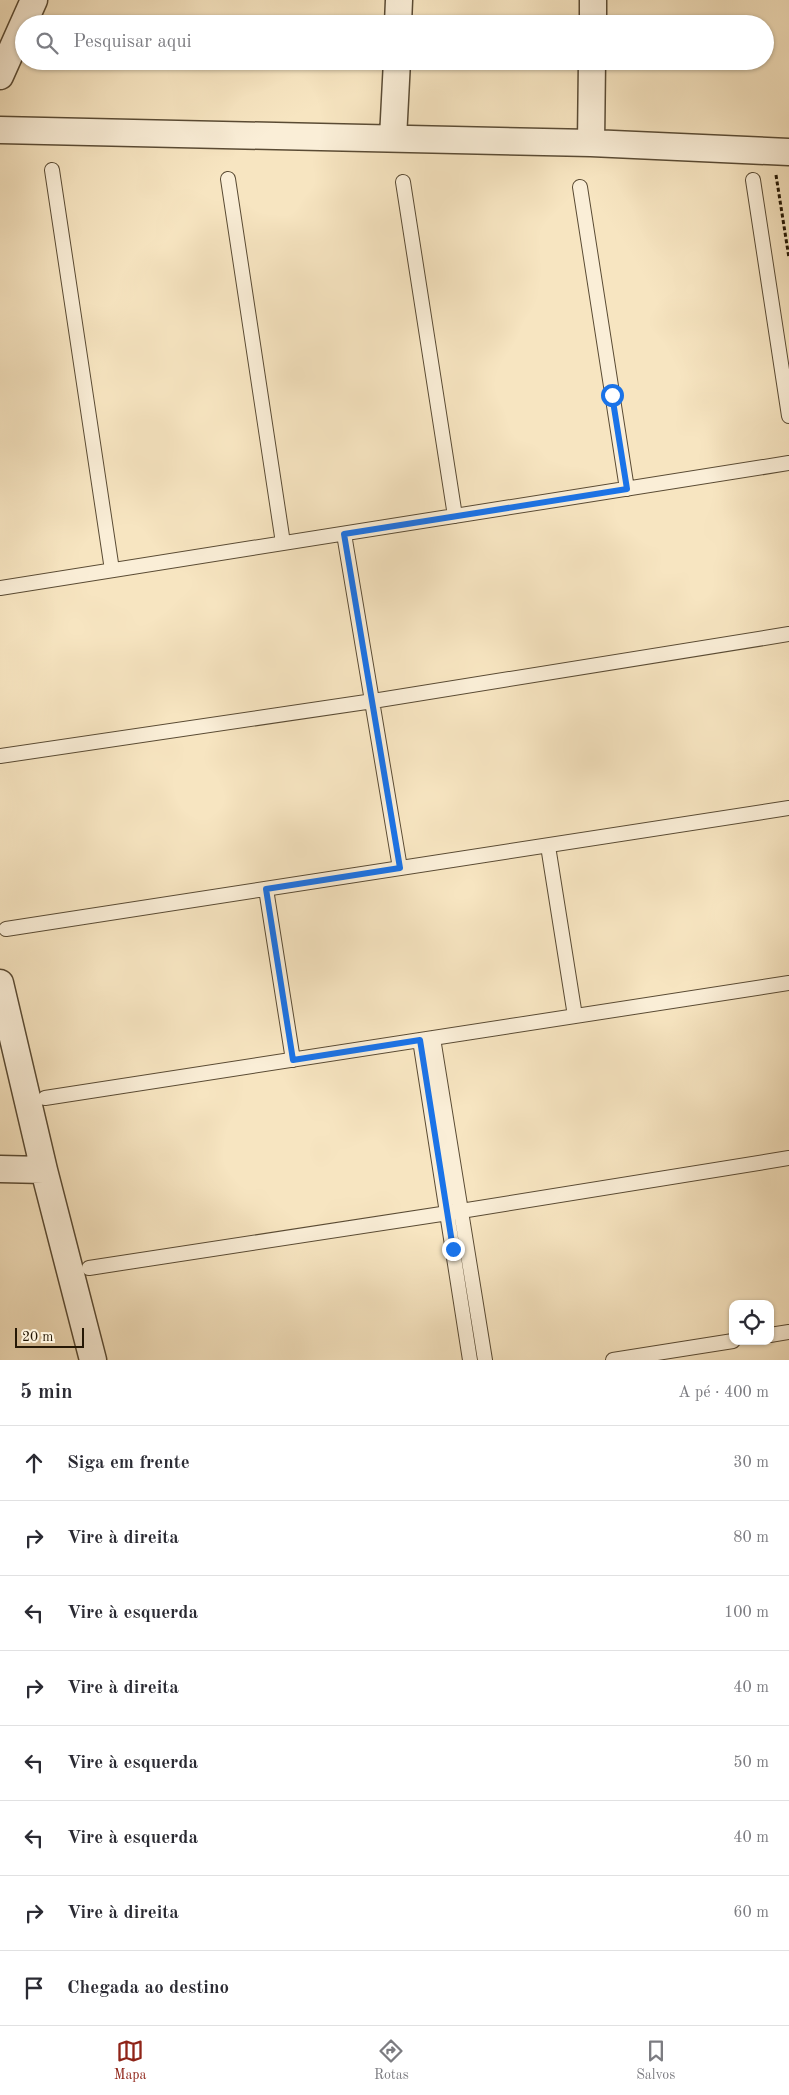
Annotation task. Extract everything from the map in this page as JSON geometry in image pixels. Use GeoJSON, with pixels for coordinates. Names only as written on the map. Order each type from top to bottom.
{"type":"FeatureCollection","features":[{"type":"Feature","properties":{"kind":"street"},"geometry":{"type":"LineString","coordinates":[[27,15],[34,0]]}},
{"type":"Feature","properties":{"kind":"street"},"geometry":{"type":"LineString","coordinates":[[398,15],[399,0]]}},
{"type":"Feature","properties":{"kind":"street"},"geometry":{"type":"LineString","coordinates":[[593,0],[593,15]]}},
{"type":"Feature","properties":{"kind":"street"},"geometry":{"type":"LineString","coordinates":[[0,76],[15,42]]}},
{"type":"Feature","properties":{"kind":"street"},"geometry":{"type":"LineString","coordinates":[[394,138],[397,70]]}},
{"type":"Feature","properties":{"kind":"street"},"geometry":{"type":"LineString","coordinates":[[591,143],[592,70]]}},
{"type":"Feature","properties":{"kind":"street"},"geometry":{"type":"LineString","coordinates":[[0,130],[591,143],[789,152]]}},
{"type":"Feature","properties":{"kind":"street"},"geometry":{"type":"LineString","coordinates":[[0,982],[44,1170],[93,1360]]}},
{"type":"Feature","properties":{"kind":"street"},"geometry":{"type":"LineString","coordinates":[[0,1169],[44,1170]]}},
{"type":"Feature","properties":{"kind":"lane"},"geometry":{"type":"LineString","coordinates":[[52,170],[112,570]]}},
{"type":"Feature","properties":{"kind":"lane"},"geometry":{"type":"LineString","coordinates":[[228,179],[283,543]]}},
{"type":"Feature","properties":{"kind":"lane"},"geometry":{"type":"LineString","coordinates":[[753,180],[789,416]]}},
{"type":"Feature","properties":{"kind":"lane"},"geometry":{"type":"LineString","coordinates":[[403,182],[455,516]]}},
{"type":"Feature","properties":{"kind":"lane"},"geometry":{"type":"LineString","coordinates":[[580,188],[627,489]]}},
{"type":"Feature","properties":{"kind":"lane"},"geometry":{"type":"LineString","coordinates":[[0,588],[789,463]]}},
{"type":"Feature","properties":{"kind":"lane"},"geometry":{"type":"LineString","coordinates":[[344,534],[400,868]]}},
{"type":"Feature","properties":{"kind":"lane"},"geometry":{"type":"LineString","coordinates":[[0,756],[373,701],[789,634]]}},
{"type":"Feature","properties":{"kind":"lane"},"geometry":{"type":"LineString","coordinates":[[6,929],[789,808]]}},
{"type":"Feature","properties":{"kind":"lane"},"geometry":{"type":"LineString","coordinates":[[548,846],[575,1016]]}},
{"type":"Feature","properties":{"kind":"lane"},"geometry":{"type":"LineString","coordinates":[[266,889],[293,1060]]}},
{"type":"Feature","properties":{"kind":"lane"},"geometry":{"type":"LineString","coordinates":[[45,1098],[789,983]]}},
{"type":"Feature","properties":{"kind":"lane"},"geometry":{"type":"LineString","coordinates":[[427,1039],[454,1212],[484,1360]]}},
{"type":"Feature","properties":{"kind":"lane"},"geometry":{"type":"LineString","coordinates":[[89,1268],[789,1158]]}},
{"type":"Feature","properties":{"kind":"lane"},"geometry":{"type":"LineString","coordinates":[[454,1212],[470,1360]]}},
{"type":"Feature","properties":{"kind":"lane"},"geometry":{"type":"LineString","coordinates":[[774,1334],[789,1332]]}},
{"type":"Feature","properties":{"kind":"lane"},"geometry":{"type":"LineString","coordinates":[[613,1360],[729,1342]]}},
{"type":"Feature","properties":{"kind":"route"},"geometry":{"type":"LineString","coordinates":[[453,1249],[420,1040],[293,1060],[266,889],[400,868],[344,534],[627,489],[612,395]]}}]}
